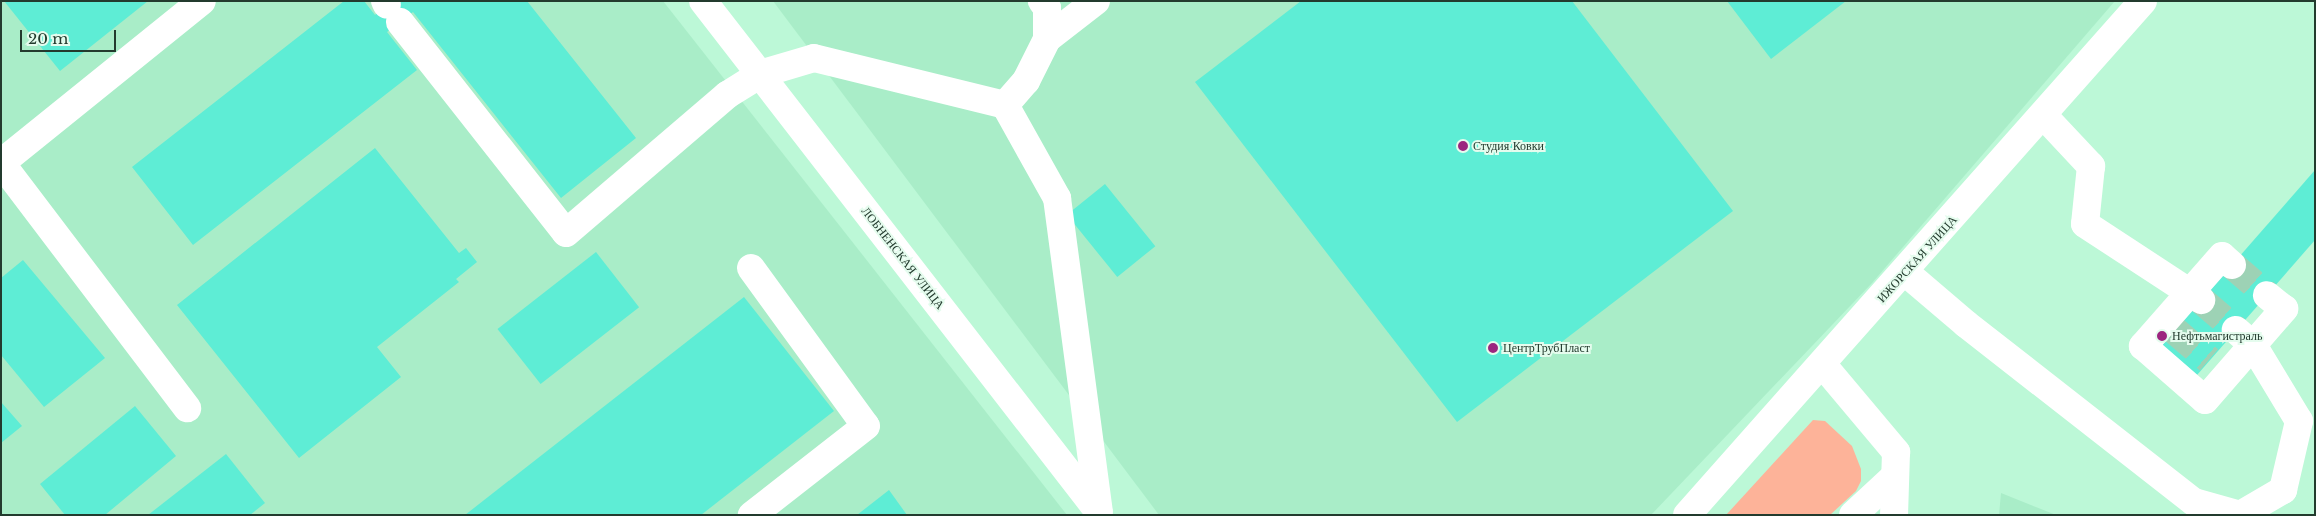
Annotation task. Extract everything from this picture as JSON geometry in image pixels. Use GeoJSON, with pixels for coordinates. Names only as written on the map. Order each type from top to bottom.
{"type":"FeatureCollection","features":[{"type":"Feature","properties":{"kind":"street"},"geometry":{"type":"LineString","coordinates":[[187,408],[1,163],[202,1]]}},
{"type":"Feature","properties":{"kind":"street","name":"ЛОБНЕНСКАЯ УЛИЦА"},"geometry":{"type":"LineString","coordinates":[[704,1],[1100,513]]}},
{"type":"Feature","properties":{"kind":"street"},"geometry":{"type":"LineString","coordinates":[[1042,1],[1047,8],[1047,39]]}},
{"type":"Feature","properties":{"kind":"street"},"geometry":{"type":"LineString","coordinates":[[1005,106],[1026,81],[1047,39],[1096,1]]}},
{"type":"Feature","properties":{"kind":"street","name":"ИЖОРСКАЯ УЛИЦА"},"geometry":{"type":"LineString","coordinates":[[1688,515],[2044,116],[2143,1]]}},
{"type":"Feature","properties":{"kind":"street"},"geometry":{"type":"LineString","coordinates":[[391,9],[566,233],[727,95],[760,74],[814,58],[1005,106],[1057,198],[1100,513]]}},
{"type":"Feature","properties":{"kind":"street"},"geometry":{"type":"LineString","coordinates":[[2044,116],[2091,166],[2085,224],[2196,296]]}},
{"type":"Feature","properties":{"kind":"street"},"geometry":{"type":"LineString","coordinates":[[2232,264],[2222,256],[2196,296],[2170,326],[2143,346],[2205,400],[2218,368],[2244,338],[2284,309],[2267,295]]}},
{"type":"Feature","properties":{"kind":"street"},"geometry":{"type":"LineString","coordinates":[[752,268],[866,426],[752,515]]}},
{"type":"Feature","properties":{"kind":"street"},"geometry":{"type":"LineString","coordinates":[[1905,272],[1966,324],[2194,502],[2240,515],[2283,490],[2299,421],[2244,338]]}},
{"type":"Feature","properties":{"kind":"street"},"geometry":{"type":"LineString","coordinates":[[1823,365],[1896,452],[1894,515]]}},
{"type":"Feature","properties":{"kind":"street"},"geometry":{"type":"LineString","coordinates":[[1853,515],[1895,476]]}},
{"type":"Feature","properties":{"kind":"shaded area"},"geometry":{"type":"Polygon","coordinates":[[[1,1],[663,1],[1067,515],[1,515],[1,1]]]}},
{"type":"Feature","properties":{"kind":"shaded area"},"geometry":{"type":"Polygon","coordinates":[[[773,1],[2115,1],[1872,283],[1651,515],[1159,515],[773,1]]]}},
{"type":"Feature","properties":{"kind":"shaded area"},"geometry":{"type":"Polygon","coordinates":[[[1813,420],[1825,421],[1852,446],[1861,469],[1861,481],[1856,491],[1830,515],[1726,515],[1813,420]]]}},
{"type":"Feature","properties":{"kind":"shaded area"},"geometry":{"type":"Polygon","coordinates":[[[2001,493],[2056,515],[1999,515],[2001,493]]]}},
{"type":"Feature","properties":{"kind":"building"},"geometry":{"type":"Polygon","coordinates":[[[4,1],[148,1],[60,71],[4,1]]]}},
{"type":"Feature","properties":{"kind":"building"},"geometry":{"type":"Polygon","coordinates":[[[344,1],[364,1],[375,15],[392,1],[527,1],[636,138],[561,198],[413,12],[387,32],[417,70],[193,245],[132,167],[344,1]]]}},
{"type":"Feature","properties":{"kind":"building"},"geometry":{"type":"Polygon","coordinates":[[[1301,1],[1572,1],[1733,211],[1457,422],[1195,82],[1301,1]]]}},
{"type":"Feature","properties":{"kind":"building"},"geometry":{"type":"Polygon","coordinates":[[[1727,1],[1846,1],[1771,59],[1727,1]]]}},
{"type":"Feature","properties":{"kind":"building"},"geometry":{"type":"Polygon","coordinates":[[[375,148],[459,253],[466,248],[477,262],[456,279],[459,282],[377,347],[401,377],[299,458],[177,305],[375,148]]]}},
{"type":"Feature","properties":{"kind":"building"},"geometry":{"type":"Polygon","coordinates":[[[2315,170],[2315,240],[2190,383],[2155,353],[2315,170]]]}},
{"type":"Feature","properties":{"kind":"building"},"geometry":{"type":"Polygon","coordinates":[[[1105,184],[1155,246],[1117,277],[1067,215],[1105,184]]]}},
{"type":"Feature","properties":{"kind":"building"},"geometry":{"type":"Polygon","coordinates":[[[596,252],[639,307],[541,384],[497,329],[596,252]]]}},
{"type":"Feature","properties":{"kind":"building"},"geometry":{"type":"Polygon","coordinates":[[[23,260],[105,358],[44,407],[1,355],[1,278],[23,260]]]}},
{"type":"Feature","properties":{"kind":"building"},"geometry":{"type":"Polygon","coordinates":[[[744,297],[834,411],[701,515],[465,515],[744,297]]]}},
{"type":"Feature","properties":{"kind":"building"},"geometry":{"type":"Polygon","coordinates":[[[1,402],[22,426],[1,443],[1,402]]]}},
{"type":"Feature","properties":{"kind":"building"},"geometry":{"type":"Polygon","coordinates":[[[135,406],[176,456],[105,515],[65,515],[40,484],[135,406]]]}},
{"type":"Feature","properties":{"kind":"building"},"geometry":{"type":"Polygon","coordinates":[[[226,454],[265,503],[250,515],[148,515],[226,454]]]}},
{"type":"Feature","properties":{"kind":"building"},"geometry":{"type":"Polygon","coordinates":[[[889,490],[907,515],[857,515],[889,490]]]}},
{"type":"Feature","properties":{"kind":"tunnel"},"geometry":{"type":"LineString","coordinates":[[2232,265],[2267,295]]}},
{"type":"Feature","properties":{"kind":"tunnel"},"geometry":{"type":"LineString","coordinates":[[2201,300],[2236,330]]}},
{"type":"Feature","properties":{"kind":"tunnel"},"geometry":{"type":"LineString","coordinates":[[2174,330],[2209,360]]}},
{"type":"Feature","properties":{"kind":"place","name":"Студия Ковки"},"geometry":{"type":"Point","coordinates":[1463,146]}},
{"type":"Feature","properties":{"kind":"place","name":"Нефтьмагистраль"},"geometry":{"type":"Point","coordinates":[2162,336]}},
{"type":"Feature","properties":{"kind":"place","name":"ЦентрТрубПласт"},"geometry":{"type":"Point","coordinates":[1493,348]}}]}
